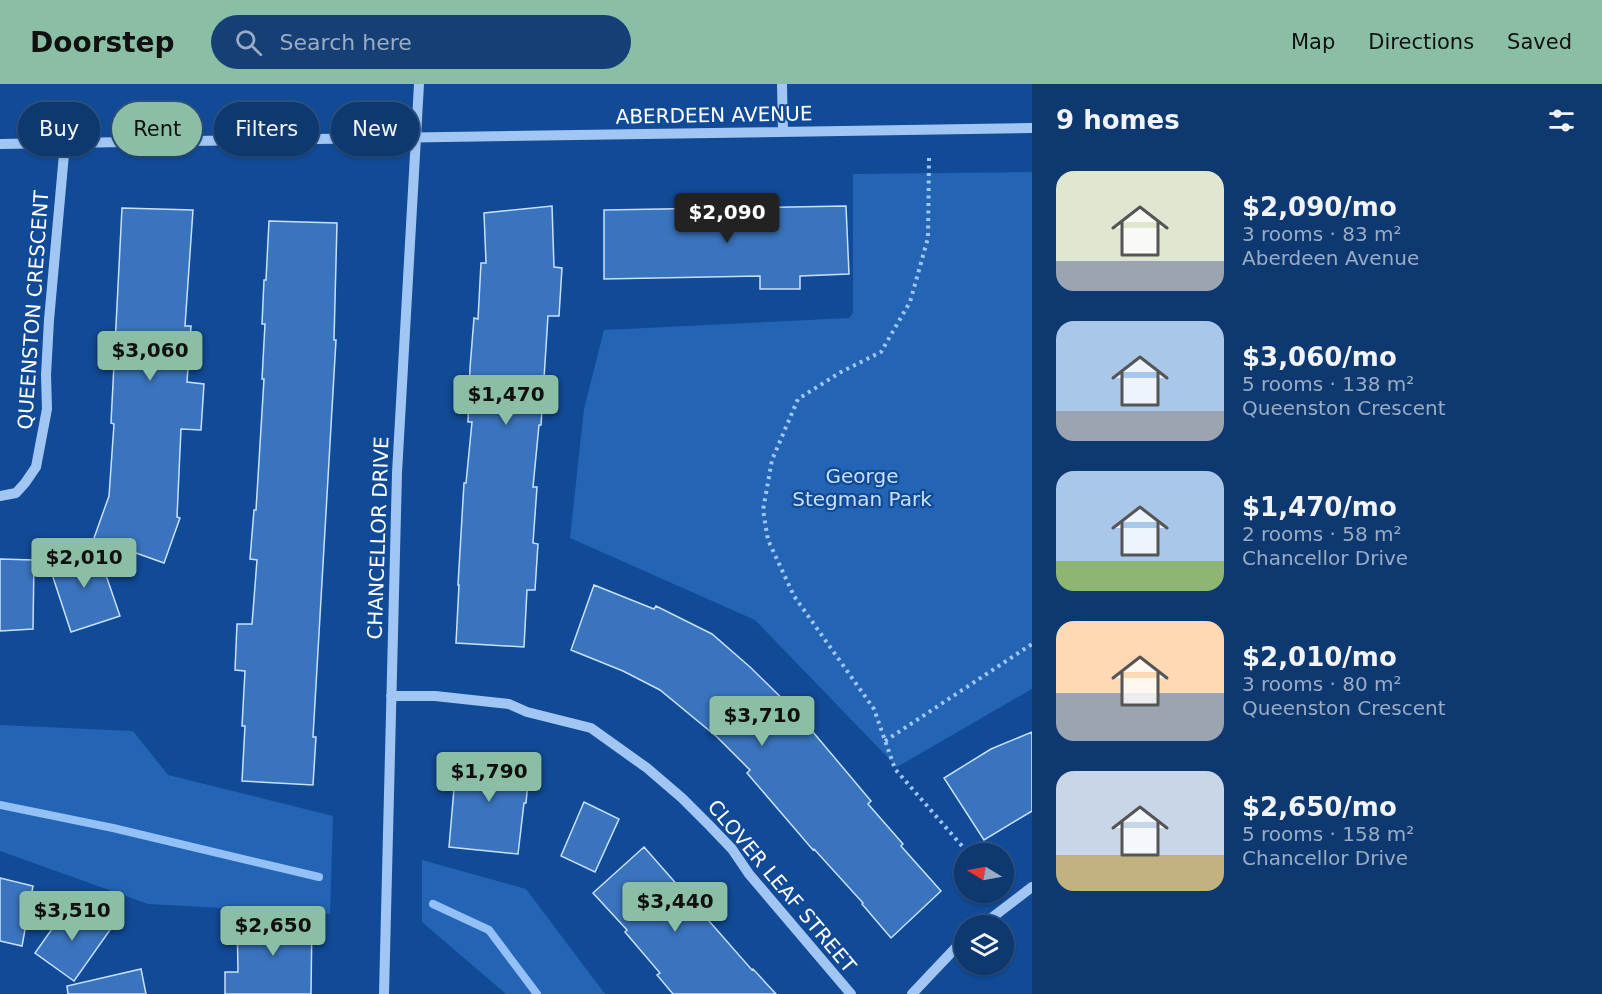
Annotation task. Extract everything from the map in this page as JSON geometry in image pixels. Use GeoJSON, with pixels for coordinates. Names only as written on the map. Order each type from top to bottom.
{"type":"FeatureCollection","features":[{"type":"Feature","properties":{"kind":"street","name":"CHANCELLOR DRIVE"},"geometry":{"type":"LineString","coordinates":[[418,102],[419,84]]}},
{"type":"Feature","properties":{"kind":"street"},"geometry":{"type":"LineString","coordinates":[[782,84],[783,132]]}},
{"type":"Feature","properties":{"kind":"street","name":"ABERDEEN AVENUE"},"geometry":{"type":"LineString","coordinates":[[419,138],[1032,128]]}},
{"type":"Feature","properties":{"kind":"street","name":"ABERDEEN AVENUE"},"geometry":{"type":"LineString","coordinates":[[100,142],[331,139]]}},
{"type":"Feature","properties":{"kind":"street","name":"ABERDEEN AVENUE"},"geometry":{"type":"LineString","coordinates":[[0,144],[18,144]]}},
{"type":"Feature","properties":{"kind":"street","name":"QUEENSTON CRESCENT"},"geometry":{"type":"LineString","coordinates":[[0,496],[16,493],[36,466],[47,409],[49,320],[64,156]]}},
{"type":"Feature","properties":{"kind":"street","name":"CHANCELLOR DRIVE"},"geometry":{"type":"LineString","coordinates":[[384,994],[397,473],[414,156]]}},
{"type":"Feature","properties":{"kind":"street","name":"CLOVER LEAF STREET"},"geometry":{"type":"LineString","coordinates":[[392,696],[435,696],[509,704],[527,712],[591,728],[647,768],[710,826],[732,849],[749,874],[851,994]]}},
{"type":"Feature","properties":{"kind":"street"},"geometry":{"type":"LineString","coordinates":[[995,915],[1032,887]]}},
{"type":"Feature","properties":{"kind":"street"},"geometry":{"type":"LineString","coordinates":[[912,994],[954,950]]}},
{"type":"Feature","properties":{"kind":"path"},"geometry":{"type":"LineString","coordinates":[[929,158],[928,238],[909,302],[881,352],[841,372],[798,399],[772,460],[763,510],[768,540],[794,596],[874,709],[895,769],[959,843]]}},
{"type":"Feature","properties":{"kind":"path"},"geometry":{"type":"LineString","coordinates":[[885,741],[1032,644]]}},
{"type":"Feature","properties":{"kind":"green space","name":"George Stegman Park"},"geometry":{"type":"Polygon","coordinates":[[[1032,172],[1032,689],[897,767],[755,620],[570,538],[584,409],[604,330],[849,318],[853,313],[853,174],[1032,172]]]}},
{"type":"Feature","properties":{"kind":"green space"},"geometry":{"type":"Polygon","coordinates":[[[0,725],[133,731],[168,775],[333,816],[330,914],[148,904],[0,851],[0,725]]]}},
{"type":"Feature","properties":{"kind":"green space"},"geometry":{"type":"Polygon","coordinates":[[[422,860],[526,889],[605,994],[506,994],[422,922],[422,860]]]}},
{"type":"Feature","properties":{"kind":"building"},"geometry":{"type":"Polygon","coordinates":[[[552,206],[554,267],[562,268],[559,316],[548,316],[541,425],[539,425],[533,487],[537,487],[533,543],[538,544],[535,590],[527,590],[524,647],[456,643],[464,483],[466,483],[472,422],[468,422],[470,368],[474,318],[478,319],[481,263],[486,263],[484,213],[552,206]]]}},
{"type":"Feature","properties":{"kind":"building"},"geometry":{"type":"Polygon","coordinates":[[[846,206],[849,274],[800,276],[800,289],[760,289],[760,276],[604,279],[604,210],[846,206]]]}},
{"type":"Feature","properties":{"kind":"building"},"geometry":{"type":"Polygon","coordinates":[[[122,208],[193,210],[185,326],[191,326],[187,382],[204,384],[201,430],[181,429],[177,517],[180,518],[164,563],[94,538],[109,496],[122,208]]]}},
{"type":"Feature","properties":{"kind":"building"},"geometry":{"type":"Polygon","coordinates":[[[269,221],[337,223],[334,340],[336,340],[313,737],[316,737],[313,785],[242,781],[245,671],[235,670],[237,624],[252,624],[257,560],[250,559],[254,510],[256,510],[264,379],[262,379],[265,324],[262,324],[269,221]]]}},
{"type":"Feature","properties":{"kind":"building"},"geometry":{"type":"Polygon","coordinates":[[[96,546],[120,616],[71,632],[48,562],[96,546]]]}},
{"type":"Feature","properties":{"kind":"building"},"geometry":{"type":"Polygon","coordinates":[[[0,559],[34,560],[33,629],[0,631],[0,559]]]}},
{"type":"Feature","properties":{"kind":"building"},"geometry":{"type":"Polygon","coordinates":[[[594,585],[654,609],[656,606],[712,634],[750,667],[797,713],[871,801],[868,804],[903,844],[901,846],[941,891],[891,938],[863,903],[813,850],[747,773],[750,770],[717,737],[660,690],[623,671],[571,650],[594,585]]]}},
{"type":"Feature","properties":{"kind":"building"},"geometry":{"type":"Polygon","coordinates":[[[1032,732],[1032,811],[984,840],[944,778],[991,749],[1032,732]]]}},
{"type":"Feature","properties":{"kind":"building"},"geometry":{"type":"Polygon","coordinates":[[[457,754],[530,761],[518,854],[449,847],[457,754]]]}},
{"type":"Feature","properties":{"kind":"building"},"geometry":{"type":"Polygon","coordinates":[[[584,802],[619,819],[595,872],[561,856],[584,802]]]}},
{"type":"Feature","properties":{"kind":"building"},"geometry":{"type":"Polygon","coordinates":[[[644,847],[752,970],[776,994],[673,994],[657,975],[660,973],[625,932],[627,930],[593,893],[644,847]]]}},
{"type":"Feature","properties":{"kind":"building"},"geometry":{"type":"Polygon","coordinates":[[[0,878],[33,886],[22,946],[0,941],[0,878]]]}},
{"type":"Feature","properties":{"kind":"building"},"geometry":{"type":"Polygon","coordinates":[[[71,902],[110,930],[74,981],[35,953],[71,902]]]}},
{"type":"Feature","properties":{"kind":"building"},"geometry":{"type":"Polygon","coordinates":[[[237,917],[312,917],[311,994],[225,994],[225,972],[238,972],[237,917]]]}},
{"type":"Feature","properties":{"kind":"building"},"geometry":{"type":"Polygon","coordinates":[[[141,969],[146,994],[68,994],[67,986],[141,969]]]}},
{"type":"Feature","properties":{"kind":"waterway"},"geometry":{"type":"LineString","coordinates":[[0,805],[113,828],[319,877]]}},
{"type":"Feature","properties":{"kind":"waterway"},"geometry":{"type":"LineString","coordinates":[[433,904],[489,930],[537,994]]}}]}
